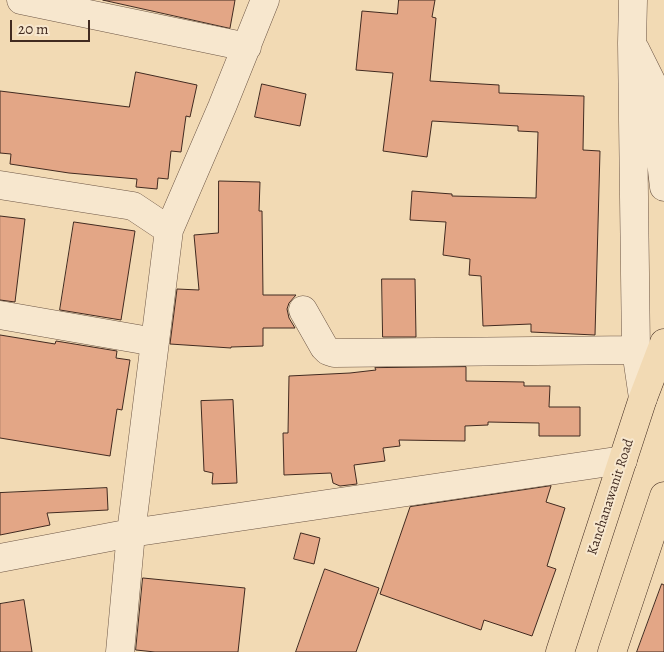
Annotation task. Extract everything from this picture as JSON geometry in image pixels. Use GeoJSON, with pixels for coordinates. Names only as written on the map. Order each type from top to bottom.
{"type":"FeatureCollection","features":[{"type":"Feature","properties":{"kind":"highway","name":"Kanchanawanit Road"},"geometry":{"type":"LineString","coordinates":[[560,652],[643,398],[664,343]]}},
{"type":"Feature","properties":{"kind":"highway"},"geometry":{"type":"LineString","coordinates":[[612,652],[664,496]]}},
{"type":"Feature","properties":{"kind":"street"},"geometry":{"type":"LineString","coordinates":[[21,0],[247,47]]}},
{"type":"Feature","properties":{"kind":"street"},"geometry":{"type":"LineString","coordinates":[[120,652],[131,533],[169,230],[265,0]]}},
{"type":"Feature","properties":{"kind":"street"},"geometry":{"type":"LineString","coordinates":[[633,0],[636,350],[643,398]]}},
{"type":"Feature","properties":{"kind":"street"},"geometry":{"type":"LineString","coordinates":[[632,43],[652,83],[664,187]]}},
{"type":"Feature","properties":{"kind":"street"},"geometry":{"type":"LineString","coordinates":[[0,186],[133,206],[169,230]]}},
{"type":"Feature","properties":{"kind":"street"},"geometry":{"type":"LineString","coordinates":[[303,310],[324,347],[334,353],[636,350]]}},
{"type":"Feature","properties":{"kind":"street"},"geometry":{"type":"LineString","coordinates":[[0,315],[155,342]]}},
{"type":"Feature","properties":{"kind":"street"},"geometry":{"type":"LineString","coordinates":[[0,558],[131,533],[624,460]]}},
{"type":"Feature","properties":{"kind":"building"},"geometry":{"type":"Polygon","coordinates":[[[103,0],[235,0],[230,28],[103,0]]]}},
{"type":"Feature","properties":{"kind":"building"},"geometry":{"type":"Polygon","coordinates":[[[399,0],[435,0],[432,17],[436,18],[430,81],[499,85],[499,93],[584,96],[583,150],[600,151],[595,335],[531,332],[531,324],[483,326],[481,276],[469,275],[470,259],[443,255],[446,222],[410,220],[412,191],[452,194],[452,196],[536,198],[538,132],[518,131],[518,126],[432,121],[427,157],[383,151],[393,73],[356,70],[362,11],[397,14],[399,0]]]}},
{"type":"Feature","properties":{"kind":"building"},"geometry":{"type":"Polygon","coordinates":[[[136,72],[197,85],[190,117],[186,116],[181,152],[171,151],[168,179],[158,178],[157,189],[136,187],[137,179],[69,173],[10,164],[11,154],[0,153],[0,91],[129,107],[136,72]]]}},
{"type":"Feature","properties":{"kind":"building"},"geometry":{"type":"Polygon","coordinates":[[[262,84],[306,94],[300,126],[255,117],[262,84]]]}},
{"type":"Feature","properties":{"kind":"building"},"geometry":{"type":"Polygon","coordinates":[[[219,181],[260,182],[259,211],[262,211],[263,295],[296,295],[289,303],[287,309],[289,318],[295,328],[263,328],[263,346],[231,348],[170,344],[177,289],[199,290],[194,235],[218,233],[219,181]]]}},
{"type":"Feature","properties":{"kind":"building"},"geometry":{"type":"Polygon","coordinates":[[[0,216],[25,219],[15,302],[0,300],[0,216]]]}},
{"type":"Feature","properties":{"kind":"building"},"geometry":{"type":"Polygon","coordinates":[[[74,222],[135,231],[121,320],[60,310],[74,222]]]}},
{"type":"Feature","properties":{"kind":"building"},"geometry":{"type":"Polygon","coordinates":[[[382,279],[415,279],[416,337],[383,337],[382,279]]]}},
{"type":"Feature","properties":{"kind":"building"},"geometry":{"type":"Polygon","coordinates":[[[0,335],[55,344],[56,341],[117,351],[116,358],[130,360],[122,410],[117,409],[110,456],[0,438],[0,335]]]}},
{"type":"Feature","properties":{"kind":"building"},"geometry":{"type":"Polygon","coordinates":[[[466,367],[466,381],[524,382],[524,386],[550,386],[549,407],[580,407],[580,436],[539,436],[539,423],[488,422],[488,425],[465,426],[465,441],[399,440],[400,446],[383,448],[385,461],[354,465],[357,484],[340,486],[333,483],[331,473],[284,475],[283,433],[288,433],[289,376],[350,373],[376,370],[375,368],[466,367]]]}},
{"type":"Feature","properties":{"kind":"building"},"geometry":{"type":"Polygon","coordinates":[[[233,400],[237,483],[212,484],[213,473],[204,471],[201,401],[233,400]]]}},
{"type":"Feature","properties":{"kind":"building"},"geometry":{"type":"Polygon","coordinates":[[[551,486],[546,502],[565,508],[547,566],[556,569],[532,636],[484,620],[481,630],[380,594],[410,507],[551,486]]]}},
{"type":"Feature","properties":{"kind":"building"},"geometry":{"type":"Polygon","coordinates":[[[107,488],[108,510],[47,513],[50,525],[0,535],[0,493],[107,488]]]}},
{"type":"Feature","properties":{"kind":"building"},"geometry":{"type":"Polygon","coordinates":[[[301,533],[320,538],[314,564],[294,559],[301,533]]]}},
{"type":"Feature","properties":{"kind":"building"},"geometry":{"type":"Polygon","coordinates":[[[325,569],[379,588],[356,652],[296,652],[325,569]]]}},
{"type":"Feature","properties":{"kind":"building"},"geometry":{"type":"Polygon","coordinates":[[[143,578],[245,588],[238,652],[155,652],[136,650],[143,578]]]}},
{"type":"Feature","properties":{"kind":"building"},"geometry":{"type":"Polygon","coordinates":[[[662,584],[664,585],[664,652],[637,652],[662,584]]]}},
{"type":"Feature","properties":{"kind":"building"},"geometry":{"type":"Polygon","coordinates":[[[24,600],[32,652],[0,652],[0,604],[24,600]]]}}]}
